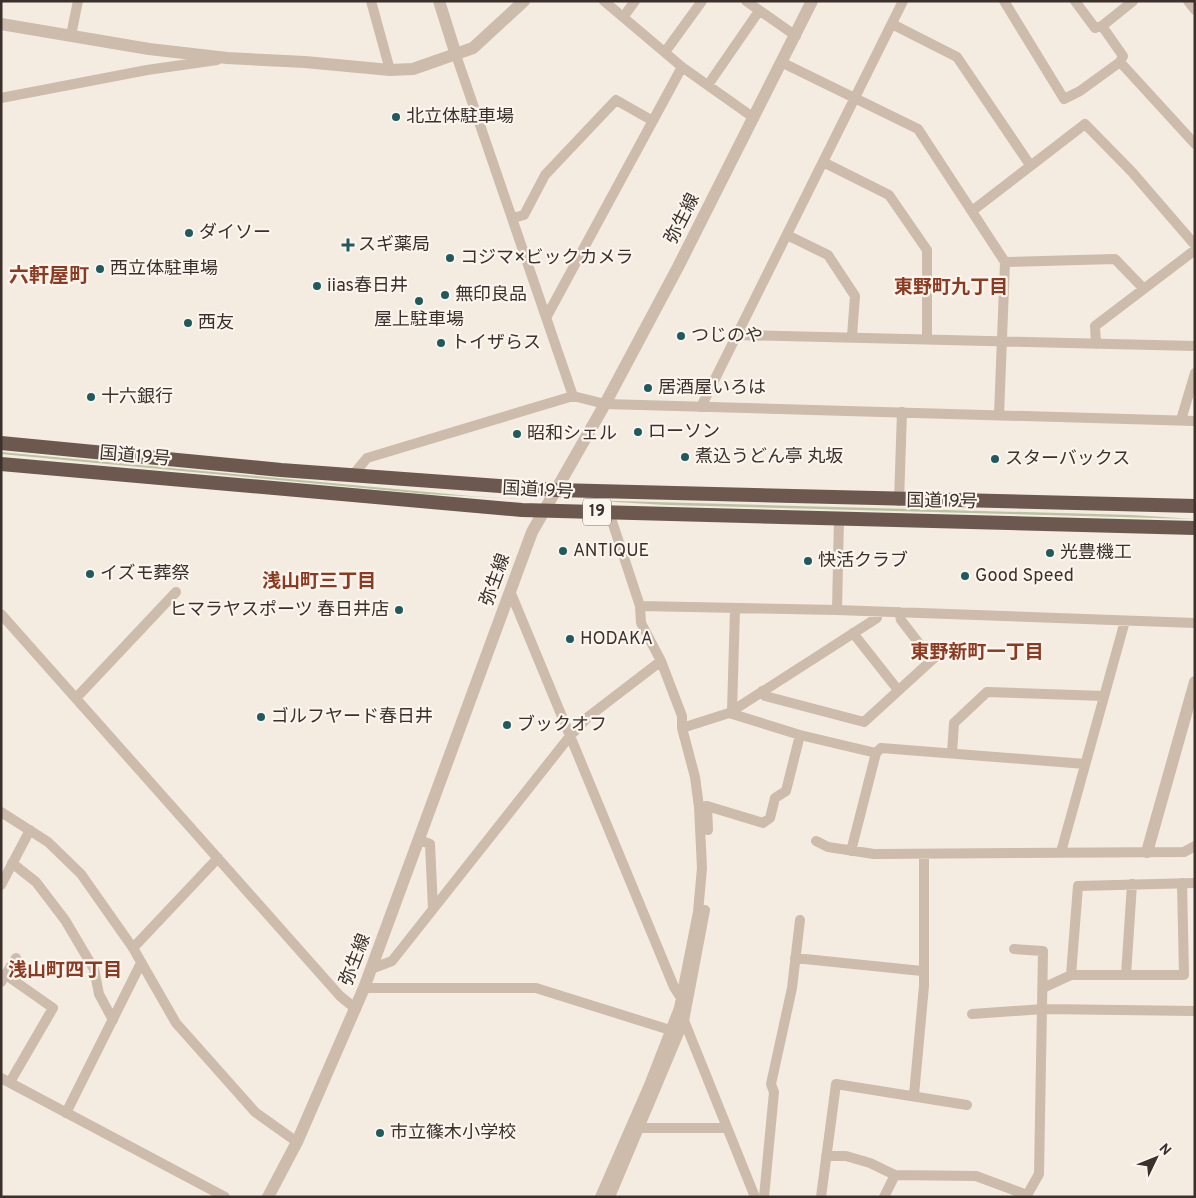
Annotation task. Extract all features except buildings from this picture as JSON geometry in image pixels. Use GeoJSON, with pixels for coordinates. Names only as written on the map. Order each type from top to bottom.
{"type":"FeatureCollection","features":[{"type":"Feature","properties":{"kind":"highway","name":"国道19号"},"geometry":{"type":"LineString","coordinates":[[1,443],[271,470],[556,490],[899,501],[1195,506]]}},
{"type":"Feature","properties":{"kind":"highway","name":"国道19号"},"geometry":{"type":"LineString","coordinates":[[1,464],[451,505],[544,511],[1195,528]]}},
{"type":"Feature","properties":{"kind":"street"},"geometry":{"type":"LineString","coordinates":[[71,35],[78,1]]}},
{"type":"Feature","properties":{"kind":"street"},"geometry":{"type":"LineString","coordinates":[[371,1],[390,70]]}},
{"type":"Feature","properties":{"kind":"street"},"geometry":{"type":"LineString","coordinates":[[439,1],[573,396]]}},
{"type":"Feature","properties":{"kind":"street"},"geometry":{"type":"LineString","coordinates":[[1,24],[149,49],[227,58],[305,62],[390,70],[413,69],[473,48],[524,1]]}},
{"type":"Feature","properties":{"kind":"street"},"geometry":{"type":"LineString","coordinates":[[604,1],[682,67],[754,118]]}},
{"type":"Feature","properties":{"kind":"street"},"geometry":{"type":"LineString","coordinates":[[624,16],[635,1]]}},
{"type":"Feature","properties":{"kind":"street"},"geometry":{"type":"LineString","coordinates":[[665,52],[702,1]]}},
{"type":"Feature","properties":{"kind":"street"},"geometry":{"type":"LineString","coordinates":[[746,1],[796,36]]}},
{"type":"Feature","properties":{"kind":"street","name":"弥生線"},"geometry":{"type":"LineString","coordinates":[[268,1197],[297,1142],[356,1009],[532,532],[605,404],[783,63],[812,1]]}},
{"type":"Feature","properties":{"kind":"street"},"geometry":{"type":"LineString","coordinates":[[700,406],[738,335],[903,1]]}},
{"type":"Feature","properties":{"kind":"street"},"geometry":{"type":"LineString","coordinates":[[1004,1],[1064,99],[1080,91],[1120,62],[1123,56],[1102,26]]}},
{"type":"Feature","properties":{"kind":"street"},"geometry":{"type":"LineString","coordinates":[[1074,1],[1095,28],[1102,26],[1133,1]]}},
{"type":"Feature","properties":{"kind":"street"},"geometry":{"type":"LineString","coordinates":[[1188,1],[1195,10]]}},
{"type":"Feature","properties":{"kind":"street"},"geometry":{"type":"LineString","coordinates":[[708,86],[759,11]]}},
{"type":"Feature","properties":{"kind":"street"},"geometry":{"type":"LineString","coordinates":[[892,24],[957,57],[1030,165]]}},
{"type":"Feature","properties":{"kind":"street"},"geometry":{"type":"LineString","coordinates":[[1,98],[147,70],[227,58]]}},
{"type":"Feature","properties":{"kind":"street"},"geometry":{"type":"LineString","coordinates":[[1120,62],[1195,144]]}},
{"type":"Feature","properties":{"kind":"street"},"geometry":{"type":"LineString","coordinates":[[783,63],[918,129],[1005,262],[999,415]]}},
{"type":"Feature","properties":{"kind":"street"},"geometry":{"type":"LineString","coordinates":[[547,316],[682,67]]}},
{"type":"Feature","properties":{"kind":"street"},"geometry":{"type":"LineString","coordinates":[[513,218],[524,215],[545,175],[616,100],[653,121]]}},
{"type":"Feature","properties":{"kind":"street"},"geometry":{"type":"LineString","coordinates":[[972,211],[1084,124],[1132,172],[1195,245]]}},
{"type":"Feature","properties":{"kind":"street"},"geometry":{"type":"LineString","coordinates":[[823,162],[889,194],[927,250],[927,338]]}},
{"type":"Feature","properties":{"kind":"street"},"geometry":{"type":"LineString","coordinates":[[787,236],[828,255],[855,296],[852,336]]}},
{"type":"Feature","properties":{"kind":"street"},"geometry":{"type":"LineString","coordinates":[[1096,344],[1095,326],[1195,250]]}},
{"type":"Feature","properties":{"kind":"street"},"geometry":{"type":"LineString","coordinates":[[1005,262],[1115,258],[1143,288]]}},
{"type":"Feature","properties":{"kind":"street"},"geometry":{"type":"LineString","coordinates":[[738,335],[852,336],[1195,346]]}},
{"type":"Feature","properties":{"kind":"street"},"geometry":{"type":"LineString","coordinates":[[1181,420],[1195,373]]}},
{"type":"Feature","properties":{"kind":"street"},"geometry":{"type":"LineString","coordinates":[[353,475],[367,458],[573,396],[605,404],[1195,421]]}},
{"type":"Feature","properties":{"kind":"street"},"geometry":{"type":"LineString","coordinates":[[899,501],[902,412]]}},
{"type":"Feature","properties":{"kind":"street"},"geometry":{"type":"LineString","coordinates":[[600,1197],[684,1021],[704,914],[709,870],[703,807],[682,728],[682,716],[661,661],[641,623],[640,606],[609,512]]}},
{"type":"Feature","properties":{"kind":"street"},"geometry":{"type":"LineString","coordinates":[[837,610],[839,518]]}},
{"type":"Feature","properties":{"kind":"street"},"geometry":{"type":"LineString","coordinates":[[510,591],[674,986],[684,1021],[754,1197]]}},
{"type":"Feature","properties":{"kind":"street"},"geometry":{"type":"LineString","coordinates":[[77,697],[176,592]]}},
{"type":"Feature","properties":{"kind":"street"},"geometry":{"type":"LineString","coordinates":[[640,606],[837,610],[1195,623]]}},
{"type":"Feature","properties":{"kind":"street"},"geometry":{"type":"LineString","coordinates":[[730,712],[735,609]]}},
{"type":"Feature","properties":{"kind":"street"},"geometry":{"type":"LineString","coordinates":[[682,728],[730,712],[877,618],[877,612]]}},
{"type":"Feature","properties":{"kind":"street"},"geometry":{"type":"LineString","coordinates":[[900,612],[901,620],[931,659]]}},
{"type":"Feature","properties":{"kind":"street"},"geometry":{"type":"LineString","coordinates":[[1,614],[77,697],[340,996],[356,1009]]}},
{"type":"Feature","properties":{"kind":"street"},"geometry":{"type":"LineString","coordinates":[[1061,852],[1125,620]]}},
{"type":"Feature","properties":{"kind":"street"},"geometry":{"type":"LineString","coordinates":[[853,633],[898,690]]}},
{"type":"Feature","properties":{"kind":"street"},"geometry":{"type":"LineString","coordinates":[[762,691],[765,696],[864,722],[945,648]]}},
{"type":"Feature","properties":{"kind":"street"},"geometry":{"type":"LineString","coordinates":[[371,969],[392,961],[570,736],[588,718],[661,661]]}},
{"type":"Feature","properties":{"kind":"street"},"geometry":{"type":"LineString","coordinates":[[1147,852],[1195,682]]}},
{"type":"Feature","properties":{"kind":"street"},"geometry":{"type":"LineString","coordinates":[[952,753],[954,723],[987,692],[1104,696]]}},
{"type":"Feature","properties":{"kind":"street"},"geometry":{"type":"LineString","coordinates":[[730,712],[800,735],[876,753]]}},
{"type":"Feature","properties":{"kind":"street"},"geometry":{"type":"LineString","coordinates":[[703,807],[763,823],[770,818],[775,798],[786,791],[800,735]]}},
{"type":"Feature","properties":{"kind":"street"},"geometry":{"type":"LineString","coordinates":[[851,851],[876,753],[881,748],[1085,764]]}},
{"type":"Feature","properties":{"kind":"street"},"geometry":{"type":"LineString","coordinates":[[610,1197],[680,1003],[699,895],[703,807]]}},
{"type":"Feature","properties":{"kind":"street"},"geometry":{"type":"LineString","coordinates":[[1,812],[63,854],[82,874],[133,948],[176,1023],[255,1112],[297,1142]]}},
{"type":"Feature","properties":{"kind":"street"},"geometry":{"type":"LineString","coordinates":[[1,884],[30,830]]}},
{"type":"Feature","properties":{"kind":"street"},"geometry":{"type":"LineString","coordinates":[[419,840],[430,844],[433,909]]}},
{"type":"Feature","properties":{"kind":"street"},"geometry":{"type":"LineString","coordinates":[[816,841],[828,847],[851,851],[924,854],[1184,852],[1195,846]]}},
{"type":"Feature","properties":{"kind":"street"},"geometry":{"type":"LineString","coordinates":[[914,1095],[924,986],[922,971],[924,854]]}},
{"type":"Feature","properties":{"kind":"street"},"geometry":{"type":"LineString","coordinates":[[133,948],[218,858]]}},
{"type":"Feature","properties":{"kind":"street"},"geometry":{"type":"LineString","coordinates":[[12,863],[36,882],[65,920],[94,969],[99,994],[113,1020]]}},
{"type":"Feature","properties":{"kind":"street"},"geometry":{"type":"LineString","coordinates":[[1043,988],[1071,975],[1184,975],[1182,883]]}},
{"type":"Feature","properties":{"kind":"street"},"geometry":{"type":"LineString","coordinates":[[1071,975],[1078,886],[1195,883]]}},
{"type":"Feature","properties":{"kind":"street"},"geometry":{"type":"LineString","coordinates":[[1126,975],[1132,884]]}},
{"type":"Feature","properties":{"kind":"street"},"geometry":{"type":"LineString","coordinates":[[764,1197],[774,1092],[770,1084],[788,1009],[800,920]]}},
{"type":"Feature","properties":{"kind":"street"},"geometry":{"type":"LineString","coordinates":[[826,1156],[846,1156],[870,1163],[895,1175],[976,1176],[1026,1196],[1039,1174],[1043,951],[1014,949]]}},
{"type":"Feature","properties":{"kind":"street"},"geometry":{"type":"LineString","coordinates":[[16,958],[4,978],[53,1008],[6,1080],[225,1197]]}},
{"type":"Feature","properties":{"kind":"street"},"geometry":{"type":"LineString","coordinates":[[795,958],[922,971]]}},
{"type":"Feature","properties":{"kind":"street"},"geometry":{"type":"LineString","coordinates":[[66,1113],[141,963]]}},
{"type":"Feature","properties":{"kind":"street"},"geometry":{"type":"LineString","coordinates":[[364,988],[536,988],[670,1030]]}},
{"type":"Feature","properties":{"kind":"street"},"geometry":{"type":"LineString","coordinates":[[972,1014],[1043,1009],[1195,1011]]}},
{"type":"Feature","properties":{"kind":"street"},"geometry":{"type":"LineString","coordinates":[[821,1197],[836,1084],[967,1105]]}},
{"type":"Feature","properties":{"kind":"street"},"geometry":{"type":"LineString","coordinates":[[634,1128],[727,1128]]}},
{"type":"Feature","properties":{"kind":"street"},"geometry":{"type":"LineString","coordinates":[[884,1197],[895,1175]]}},
{"type":"Feature","properties":{"kind":"green space"},"geometry":{"type":"Polygon","coordinates":[[[1,452],[519,499],[427,494],[1,454],[1,452]]]}},
{"type":"Feature","properties":{"kind":"green space"},"geometry":{"type":"Polygon","coordinates":[[[582,500],[1132,515],[1195,519],[666,505],[582,500]]]}},
{"type":"Feature","properties":{"kind":"place","name":"北立体駐車場"},"geometry":{"type":"Point","coordinates":[396,117]}},
{"type":"Feature","properties":{"kind":"place","name":"ダイソー"},"geometry":{"type":"Point","coordinates":[189,233]}},
{"type":"Feature","properties":{"kind":"place","name":"スギ薬局"},"geometry":{"type":"Point","coordinates":[348,245]}},
{"type":"Feature","properties":{"kind":"place","name":"コジマ×ビックカメラ"},"geometry":{"type":"Point","coordinates":[450,258]}},
{"type":"Feature","properties":{"kind":"place","name":"西立体駐車場"},"geometry":{"type":"Point","coordinates":[100,269]}},
{"type":"Feature","properties":{"kind":"place","name":"iias春日井"},"geometry":{"type":"Point","coordinates":[317,286]}},
{"type":"Feature","properties":{"kind":"place","name":"無印良品"},"geometry":{"type":"Point","coordinates":[445,295]}},
{"type":"Feature","properties":{"kind":"place","name":"屋上駐車場"},"geometry":{"type":"Point","coordinates":[419,301]}},
{"type":"Feature","properties":{"kind":"place","name":"西友"},"geometry":{"type":"Point","coordinates":[188,323]}},
{"type":"Feature","properties":{"kind":"place","name":"つじのや"},"geometry":{"type":"Point","coordinates":[681,336]}},
{"type":"Feature","properties":{"kind":"place","name":"トイザらス"},"geometry":{"type":"Point","coordinates":[441,343]}},
{"type":"Feature","properties":{"kind":"place","name":"居酒屋いろは"},"geometry":{"type":"Point","coordinates":[648,388]}},
{"type":"Feature","properties":{"kind":"place","name":"十六銀行"},"geometry":{"type":"Point","coordinates":[91,397]}},
{"type":"Feature","properties":{"kind":"place","name":"ローソン"},"geometry":{"type":"Point","coordinates":[638,432]}},
{"type":"Feature","properties":{"kind":"place","name":"昭和シェル"},"geometry":{"type":"Point","coordinates":[517,434]}},
{"type":"Feature","properties":{"kind":"place","name":"煮込うどん亭 丸坂"},"geometry":{"type":"Point","coordinates":[685,457]}},
{"type":"Feature","properties":{"kind":"place","name":"スターバックス"},"geometry":{"type":"Point","coordinates":[995,459]}},
{"type":"Feature","properties":{"kind":"place","name":"ANTIQUE"},"geometry":{"type":"Point","coordinates":[563,551]}},
{"type":"Feature","properties":{"kind":"place","name":"光豊機工"},"geometry":{"type":"Point","coordinates":[1050,553]}},
{"type":"Feature","properties":{"kind":"place","name":"快活クラブ"},"geometry":{"type":"Point","coordinates":[808,561]}},
{"type":"Feature","properties":{"kind":"place","name":"イズモ葬祭"},"geometry":{"type":"Point","coordinates":[90,574]}},
{"type":"Feature","properties":{"kind":"place","name":"Good Speed"},"geometry":{"type":"Point","coordinates":[965,576]}},
{"type":"Feature","properties":{"kind":"place","name":"ヒマラヤスポーツ 春日井店"},"geometry":{"type":"Point","coordinates":[399,610]}},
{"type":"Feature","properties":{"kind":"place","name":"HODAKA"},"geometry":{"type":"Point","coordinates":[570,639]}},
{"type":"Feature","properties":{"kind":"place","name":"ゴルフヤード春日井"},"geometry":{"type":"Point","coordinates":[261,717]}},
{"type":"Feature","properties":{"kind":"place","name":"ブックオフ"},"geometry":{"type":"Point","coordinates":[507,725]}},
{"type":"Feature","properties":{"kind":"place","name":"市立篠木小学校"},"geometry":{"type":"Point","coordinates":[380,1133]}},
{"type":"Feature","properties":{"kind":"district","name":"六軒屋町"},"geometry":{"type":"Point","coordinates":[49,277]}},
{"type":"Feature","properties":{"kind":"district","name":"東野町九丁目"},"geometry":{"type":"Point","coordinates":[951,288]}},
{"type":"Feature","properties":{"kind":"district","name":"浅山町三丁目"},"geometry":{"type":"Point","coordinates":[319,582]}},
{"type":"Feature","properties":{"kind":"district","name":"東野新町一丁目"},"geometry":{"type":"Point","coordinates":[977,653]}},
{"type":"Feature","properties":{"kind":"district","name":"浅山町四丁目"},"geometry":{"type":"Point","coordinates":[65,971]}}]}
